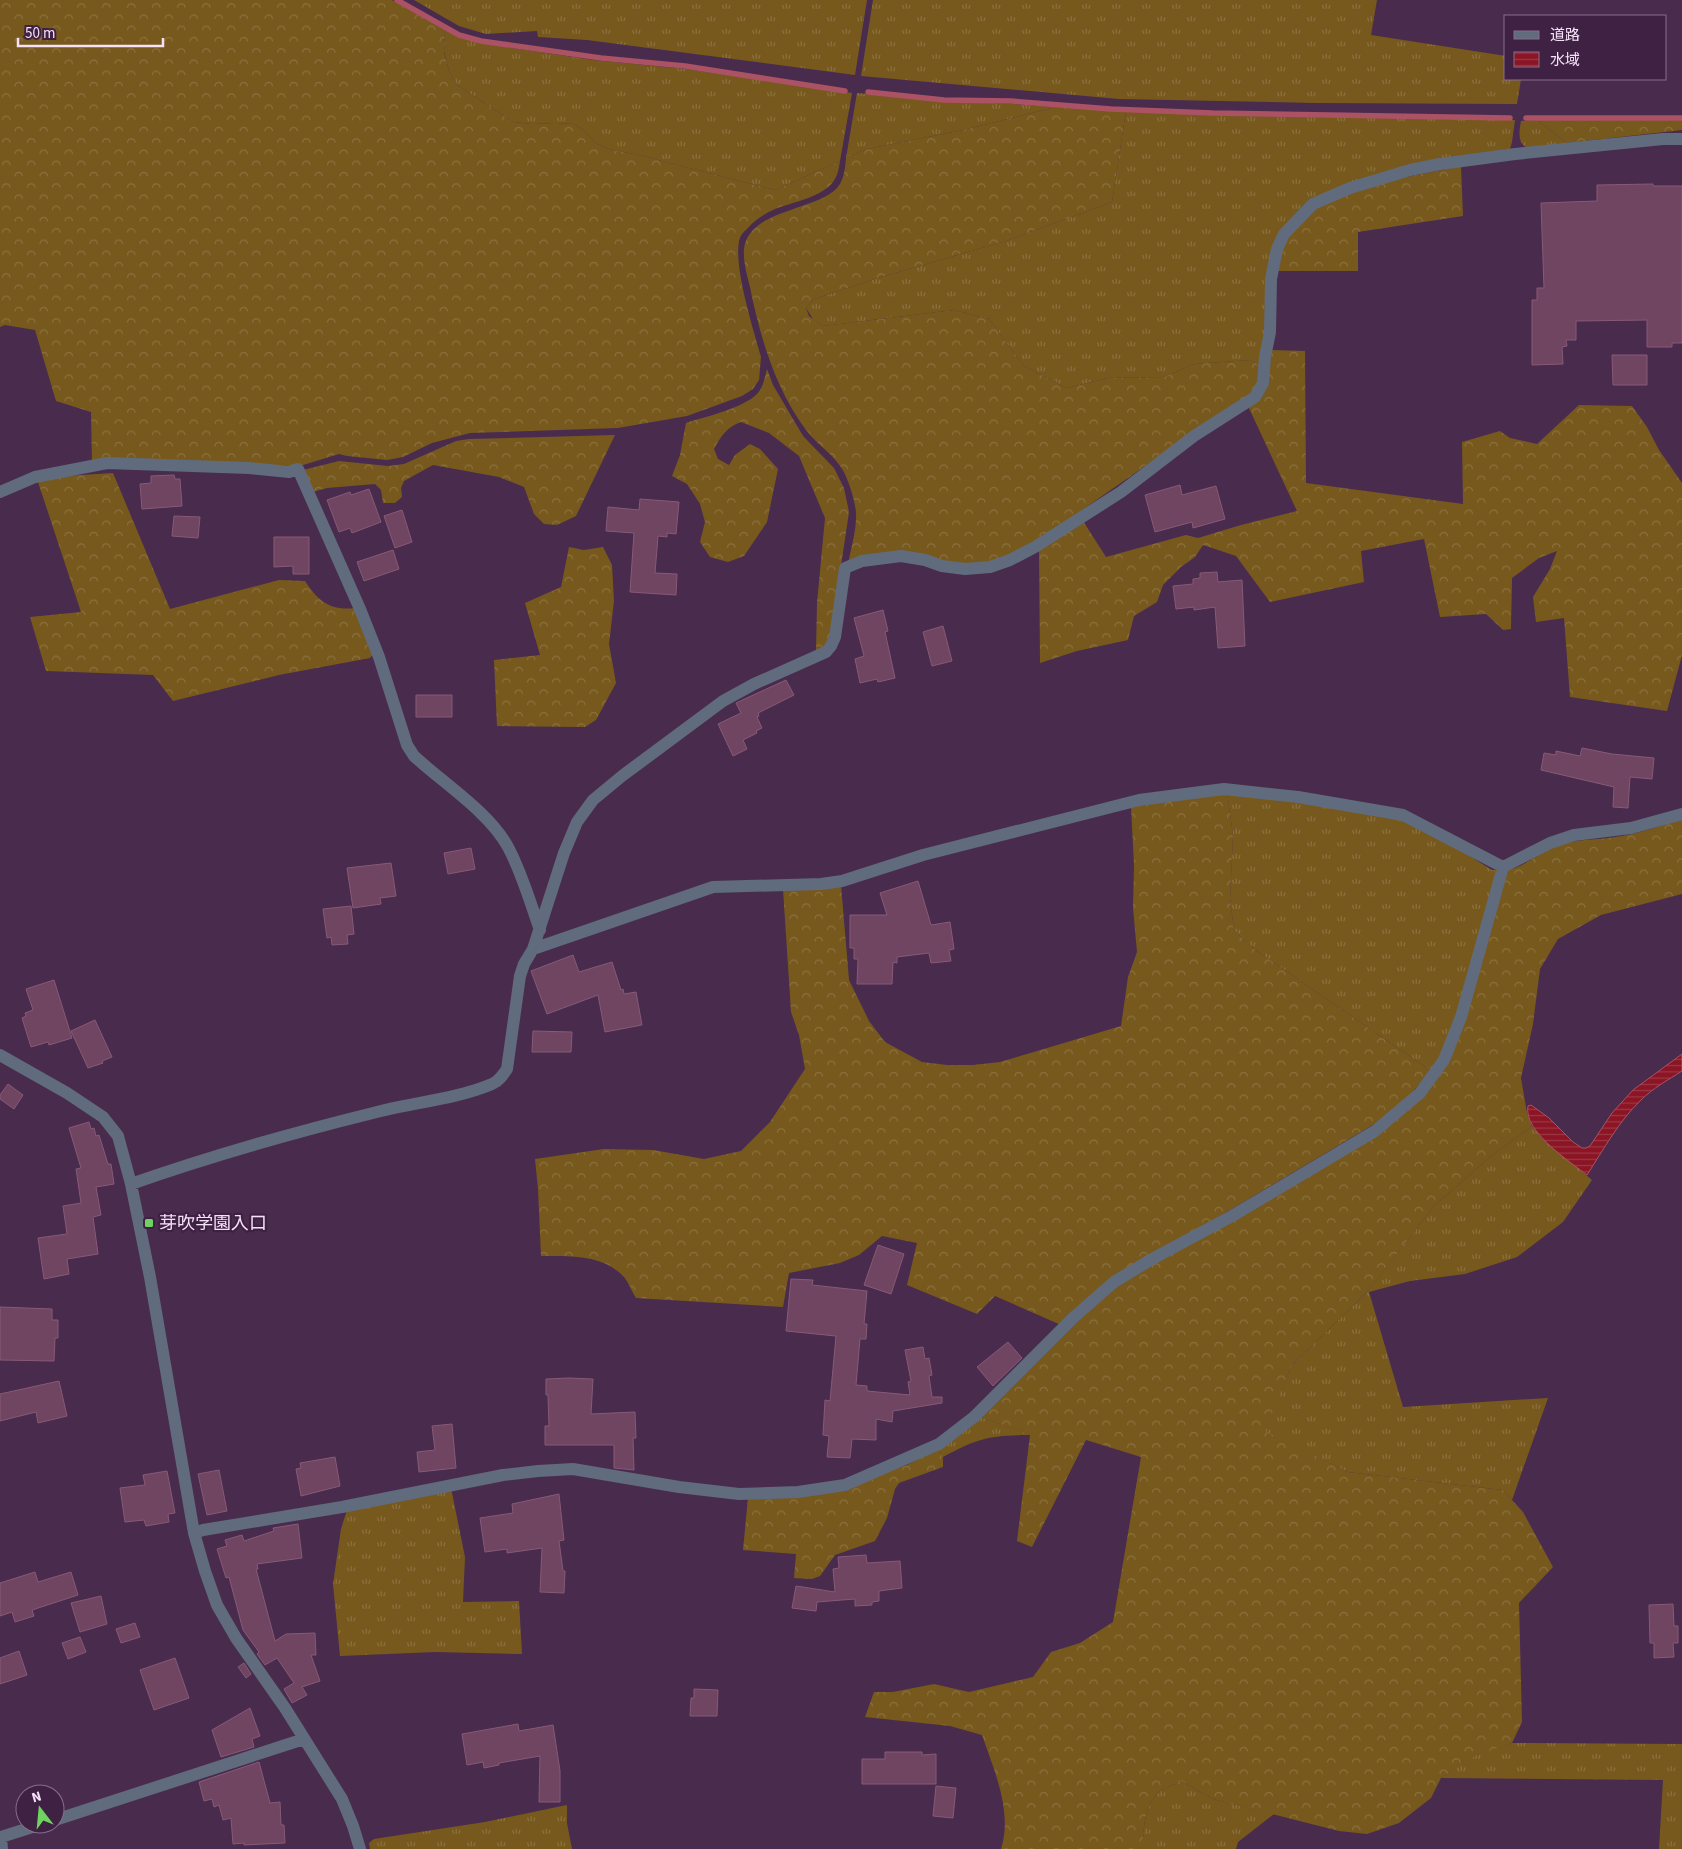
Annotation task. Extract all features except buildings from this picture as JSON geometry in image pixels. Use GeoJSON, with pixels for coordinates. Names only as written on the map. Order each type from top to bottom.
{"type":"FeatureCollection","features":[{"type":"Feature","properties":{"kind":"street"},"geometry":{"type":"LineString","coordinates":[[132,1184],[297,1132],[476,1090],[494,1083],[503,1076],[507,1068],[520,976],[540,930],[564,853],[577,822],[593,800],[622,776],[723,701],[754,684],[826,652],[835,637],[845,568],[862,561],[901,556],[925,560],[942,566],[965,569],[990,567],[1010,560],[1035,547],[1121,492],[1194,436],[1255,397],[1263,384],[1265,357],[1270,332],[1271,278],[1277,249],[1284,234],[1313,204],[1350,188],[1410,170],[1440,164],[1515,154],[1682,139]]}},
{"type":"Feature","properties":{"kind":"street"},"geometry":{"type":"LineString","coordinates":[[0,492],[35,477],[107,463],[249,468],[289,472],[298,469],[360,609],[379,657],[407,745],[414,756],[496,829],[508,847],[528,892],[540,930]]}},
{"type":"Feature","properties":{"kind":"street"},"geometry":{"type":"LineString","coordinates":[[533,949],[713,887],[821,884],[842,881],[924,855],[1139,800],[1224,789],[1298,797],[1403,815],[1503,866]]}},
{"type":"Feature","properties":{"kind":"street"},"geometry":{"type":"LineString","coordinates":[[194,1533],[503,1474],[573,1470],[679,1487],[739,1494],[798,1492],[846,1484],[939,1444],[974,1416],[1073,1318],[1114,1282],[1152,1259],[1232,1216],[1376,1131],[1420,1093],[1444,1060],[1461,1017],[1503,866],[1550,843],[1574,835],[1631,828],[1682,814]]}},
{"type":"Feature","properties":{"kind":"street"},"geometry":{"type":"LineString","coordinates":[[0,1055],[67,1093],[103,1117],[118,1136],[132,1184],[194,1533],[205,1571],[218,1605],[236,1638],[285,1708],[342,1799],[360,1849]]}},
{"type":"Feature","properties":{"kind":"street"},"geometry":{"type":"LineString","coordinates":[[65,1817],[304,1739]]}},
{"type":"Feature","properties":{"kind":"street"},"geometry":{"type":"LineString","coordinates":[[2,1849],[1,1837],[15,1833]]}},
{"type":"Feature","properties":{"kind":"green space"},"geometry":{"type":"Polygon","coordinates":[[[0,0],[392,0],[445,30],[444,52],[449,71],[457,85],[513,122],[574,124],[585,131],[595,143],[609,149],[775,190],[840,161],[839,168],[835,179],[824,190],[816,195],[767,213],[753,223],[740,237],[739,267],[749,315],[761,357],[759,380],[753,389],[742,396],[687,416],[618,428],[470,433],[432,443],[403,457],[387,460],[339,454],[303,465],[293,466],[142,461],[92,464],[91,412],[56,401],[35,330],[5,325],[0,327],[0,0]]]}},
{"type":"Feature","properties":{"kind":"green space"},"geometry":{"type":"Polygon","coordinates":[[[414,0],[867,0],[855,75],[587,40],[538,37],[537,31],[486,34],[459,26],[414,0]]]}},
{"type":"Feature","properties":{"kind":"green space"},"geometry":{"type":"Polygon","coordinates":[[[873,0],[1377,0],[1371,35],[1504,56],[1504,80],[1521,80],[1517,104],[1316,103],[1119,99],[861,76],[873,0]]]}},
{"type":"Feature","properties":{"kind":"green space"},"geometry":{"type":"Polygon","coordinates":[[[445,30],[480,43],[593,60],[686,69],[852,93],[840,161],[775,190],[609,149],[595,143],[585,131],[574,124],[513,122],[457,85],[449,71],[444,51],[445,30]]]}},
{"type":"Feature","properties":{"kind":"green space"},"geometry":{"type":"Polygon","coordinates":[[[857,93],[943,101],[1056,107],[963,130],[867,149],[846,158],[857,93]]]}},
{"type":"Feature","properties":{"kind":"green space"},"geometry":{"type":"Polygon","coordinates":[[[1056,107],[1126,111],[1112,202],[1006,241],[878,278],[814,299],[806,308],[809,316],[823,326],[954,310],[989,319],[1024,366],[1067,388],[1107,378],[1164,377],[1194,364],[1250,360],[1261,366],[1260,381],[1252,394],[1039,540],[998,561],[948,565],[931,556],[848,564],[856,518],[851,491],[844,472],[839,465],[811,436],[795,414],[770,362],[759,325],[744,258],[744,249],[748,236],[768,219],[811,203],[835,190],[842,179],[846,158],[867,149],[963,130],[1056,107]]]}},
{"type":"Feature","properties":{"kind":"green space"},"geometry":{"type":"Polygon","coordinates":[[[1126,111],[1515,120],[1510,149],[1448,158],[1277,236],[1261,366],[1250,360],[1194,364],[1164,377],[1107,378],[1067,388],[1024,366],[989,319],[954,310],[823,326],[813,319],[806,308],[814,299],[878,278],[1006,241],[1112,202],[1126,111]]]}},
{"type":"Feature","properties":{"kind":"green space"},"geometry":{"type":"Polygon","coordinates":[[[1537,120],[1567,143],[1529,149],[1525,147],[1520,137],[1521,121],[1537,120]]]}},
{"type":"Feature","properties":{"kind":"green space"},"geometry":{"type":"Polygon","coordinates":[[[1537,120],[1682,120],[1682,130],[1567,143],[1537,120]]]}},
{"type":"Feature","properties":{"kind":"green space"},"geometry":{"type":"Polygon","coordinates":[[[1461,166],[1463,216],[1358,232],[1358,271],[1276,271],[1279,251],[1299,221],[1328,201],[1387,181],[1461,166]]]}},
{"type":"Feature","properties":{"kind":"green space"},"geometry":{"type":"Polygon","coordinates":[[[1271,350],[1305,351],[1306,483],[1463,504],[1462,442],[1500,431],[1510,438],[1537,444],[1579,405],[1632,406],[1682,483],[1682,655],[1667,711],[1570,697],[1564,618],[1536,622],[1533,597],[1550,569],[1557,551],[1539,558],[1512,578],[1511,629],[1503,630],[1486,614],[1440,617],[1424,539],[1361,551],[1364,582],[1270,602],[1236,556],[1203,545],[1195,557],[1181,567],[1163,585],[1157,602],[1134,616],[1128,640],[1077,651],[1040,663],[1039,548],[1083,521],[1106,557],[1186,535],[1198,538],[1297,511],[1248,406],[1271,350]]]}},
{"type":"Feature","properties":{"kind":"green space"},"geometry":{"type":"Polygon","coordinates":[[[767,369],[773,385],[803,436],[834,468],[844,488],[849,512],[831,633],[824,648],[816,651],[817,603],[825,518],[799,456],[769,433],[741,422],[728,429],[719,440],[714,449],[718,459],[729,465],[735,455],[750,444],[760,449],[778,469],[767,522],[744,556],[728,562],[710,557],[700,542],[705,522],[700,504],[687,484],[672,476],[680,455],[686,423],[734,408],[751,399],[761,389],[767,369]]]}},
{"type":"Feature","properties":{"kind":"green space"},"geometry":{"type":"Polygon","coordinates":[[[615,435],[576,516],[557,525],[544,524],[534,514],[524,487],[499,477],[433,465],[404,481],[401,488],[402,497],[395,503],[383,503],[381,490],[375,484],[327,488],[312,492],[303,470],[339,461],[388,466],[404,464],[456,441],[469,439],[615,435]]]}},
{"type":"Feature","properties":{"kind":"green space"},"geometry":{"type":"Polygon","coordinates":[[[113,473],[170,609],[279,580],[305,581],[315,594],[326,603],[338,608],[355,608],[374,653],[370,658],[279,675],[173,701],[153,675],[46,671],[30,617],[81,612],[38,482],[66,476],[113,473]]]}},
{"type":"Feature","properties":{"kind":"green space"},"geometry":{"type":"Polygon","coordinates":[[[569,547],[584,550],[603,547],[612,565],[614,601],[609,644],[616,683],[596,720],[585,727],[497,726],[494,660],[540,655],[525,603],[561,587],[569,547]]]}},
{"type":"Feature","properties":{"kind":"green space"},"geometry":{"type":"Polygon","coordinates":[[[1227,792],[1385,810],[1444,840],[1492,870],[1499,870],[1461,1008],[1444,1051],[1431,1071],[1254,949],[1234,930],[1230,899],[1233,835],[1227,792]]]}},
{"type":"Feature","properties":{"kind":"green space"},"geometry":{"type":"Polygon","coordinates":[[[1227,792],[1233,835],[1230,899],[1234,930],[1254,949],[1431,1071],[1396,1111],[1153,1256],[1061,1325],[995,1296],[977,1314],[907,1285],[917,1243],[882,1236],[859,1255],[840,1263],[789,1273],[783,1307],[636,1298],[624,1277],[616,1269],[606,1264],[585,1258],[541,1256],[535,1159],[604,1149],[653,1150],[704,1159],[741,1151],[770,1122],[805,1069],[799,1035],[791,1012],[783,889],[841,885],[849,980],[869,1021],[885,1042],[922,1062],[947,1065],[973,1065],[1000,1062],[1121,1026],[1128,977],[1137,952],[1133,908],[1134,865],[1131,807],[1227,792]]]}},
{"type":"Feature","properties":{"kind":"green space"},"geometry":{"type":"Polygon","coordinates":[[[1682,819],[1682,894],[1601,915],[1558,939],[1540,969],[1533,1024],[1521,1078],[1527,1113],[1532,1126],[1490,1157],[1435,1205],[1368,1291],[1291,1366],[1265,1431],[1348,1472],[1503,1490],[1523,1512],[1553,1567],[1519,1603],[1522,1722],[1512,1743],[1477,1755],[1441,1778],[1431,1798],[1399,1823],[1367,1834],[1339,1831],[1213,1799],[1181,1781],[1159,1792],[1150,1804],[1144,1826],[1143,1849],[1001,1849],[1005,1820],[1001,1791],[982,1735],[950,1726],[865,1717],[874,1692],[893,1692],[934,1684],[969,1692],[1033,1677],[1051,1652],[1080,1643],[1113,1622],[1141,1457],[1086,1440],[1032,1547],[1017,1541],[1030,1435],[981,1417],[1047,1349],[1118,1285],[1377,1134],[1436,1076],[1505,870],[1526,863],[1561,844],[1632,834],[1682,819]]]}},
{"type":"Feature","properties":{"kind":"green space"},"geometry":{"type":"Polygon","coordinates":[[[1532,1126],[1541,1137],[1592,1180],[1563,1222],[1517,1257],[1465,1274],[1410,1281],[1369,1292],[1403,1407],[1548,1398],[1512,1500],[1503,1490],[1348,1472],[1264,1432],[1291,1366],[1367,1292],[1435,1205],[1490,1157],[1532,1126]]]}},
{"type":"Feature","properties":{"kind":"green space"},"geometry":{"type":"Polygon","coordinates":[[[981,1417],[1031,1435],[985,1439],[943,1457],[938,1449],[981,1417]]]}},
{"type":"Feature","properties":{"kind":"green space"},"geometry":{"type":"Polygon","coordinates":[[[938,1449],[943,1457],[943,1467],[899,1483],[895,1489],[887,1518],[875,1541],[835,1555],[820,1576],[812,1579],[794,1578],[796,1554],[743,1550],[748,1498],[842,1487],[907,1465],[938,1449]]]}},
{"type":"Feature","properties":{"kind":"green space"},"geometry":{"type":"Polygon","coordinates":[[[451,1488],[465,1557],[463,1602],[519,1601],[522,1654],[435,1652],[340,1656],[333,1584],[341,1529],[347,1510],[451,1488]]]}},
{"type":"Feature","properties":{"kind":"green space"},"geometry":{"type":"Polygon","coordinates":[[[1512,1743],[1682,1744],[1682,1849],[1659,1849],[1663,1780],[1441,1778],[1477,1754],[1512,1743]]]}},
{"type":"Feature","properties":{"kind":"green space"},"geometry":{"type":"Polygon","coordinates":[[[1181,1781],[1213,1799],[1274,1814],[1238,1842],[1236,1849],[1143,1849],[1144,1826],[1150,1804],[1159,1792],[1181,1781]]]}},
{"type":"Feature","properties":{"kind":"green space"},"geometry":{"type":"Polygon","coordinates":[[[567,1805],[567,1823],[572,1849],[370,1849],[369,1843],[374,1839],[485,1822],[567,1805]]]}},
{"type":"Feature","properties":{"kind":"water"},"geometry":{"type":"Polygon","coordinates":[[[1682,1054],[1682,1071],[1650,1092],[1633,1108],[1587,1175],[1549,1145],[1528,1116],[1528,1106],[1531,1105],[1549,1118],[1573,1142],[1582,1148],[1586,1148],[1590,1146],[1612,1113],[1633,1090],[1682,1054]]]}},
{"type":"Feature","properties":{"kind":"waterway"},"geometry":{"type":"LineString","coordinates":[[397,0],[459,35],[481,41],[601,58],[685,66],[845,91]]}},
{"type":"Feature","properties":{"kind":"waterway"},"geometry":{"type":"LineString","coordinates":[[868,92],[944,100],[1011,101],[1111,109],[1212,113],[1510,118]]}},
{"type":"Feature","properties":{"kind":"waterway"},"geometry":{"type":"LineString","coordinates":[[1526,118],[1682,118]]}},
{"type":"Feature","properties":{"kind":"place","name":"芽吹学園入口"},"geometry":{"type":"Point","coordinates":[149,1223]}}]}
